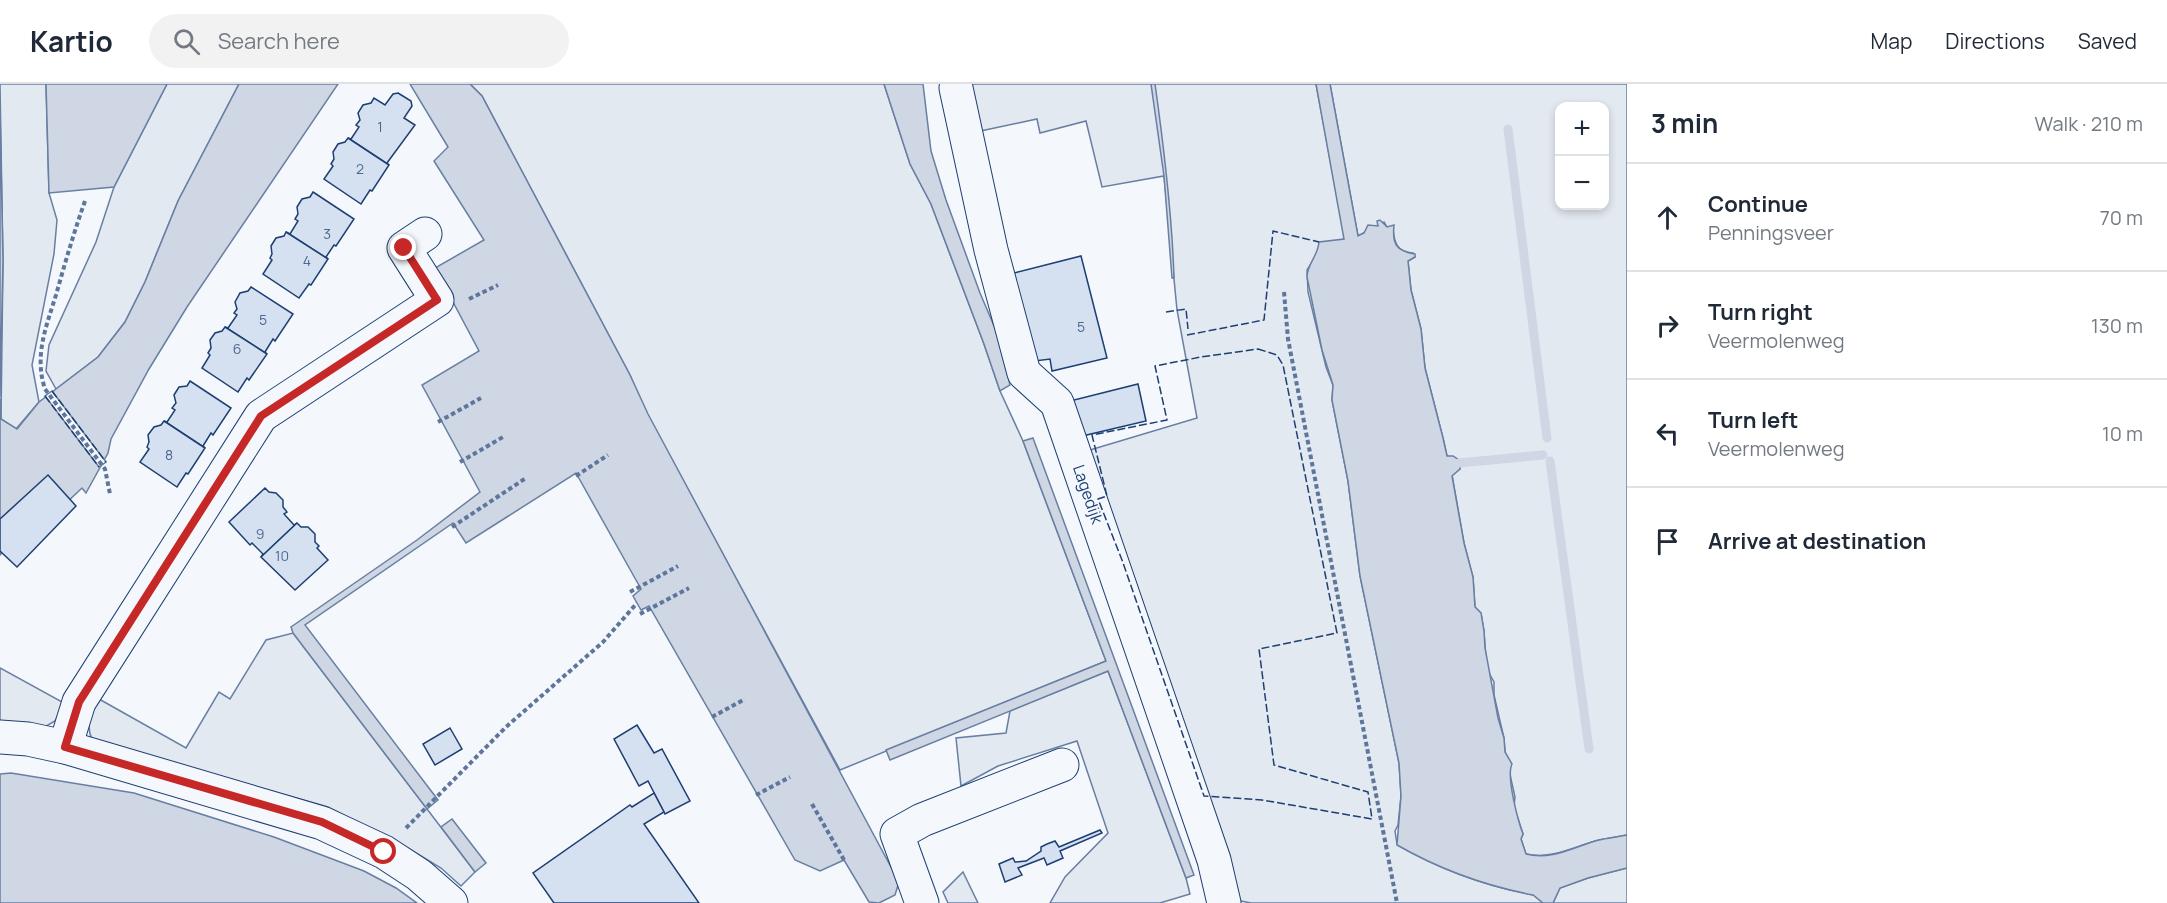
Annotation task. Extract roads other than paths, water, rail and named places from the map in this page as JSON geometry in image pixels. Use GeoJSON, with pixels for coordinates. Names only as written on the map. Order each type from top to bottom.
{"type":"FeatureCollection","features":[{"type":"Feature","properties":{"kind":"street","name":"Lagedijk"},"geometry":{"type":"LineString","coordinates":[[956,88],[991,250],[1024,374],[1057,403],[1214,860],[1224,903]]}},
{"type":"Feature","properties":{"kind":"street"},"geometry":{"type":"LineString","coordinates":[[65,747],[79,702],[261,416],[437,300],[404,248],[425,234]]}},
{"type":"Feature","properties":{"kind":"street"},"geometry":{"type":"LineString","coordinates":[[0,737],[27,739],[65,747],[322,822],[384,852],[419,875],[451,903]]}},
{"type":"Feature","properties":{"kind":"street"},"geometry":{"type":"LineString","coordinates":[[922,903],[897,834],[922,820],[1062,765]]}},
{"type":"Feature","properties":{"kind":"waterway"},"geometry":{"type":"LineString","coordinates":[[1508,129],[1547,438]]}},
{"type":"Feature","properties":{"kind":"waterway"},"geometry":{"type":"LineString","coordinates":[[1459,463],[1543,455]]}},
{"type":"Feature","properties":{"kind":"waterway"},"geometry":{"type":"LineString","coordinates":[[1550,461],[1589,749]]}}]}
